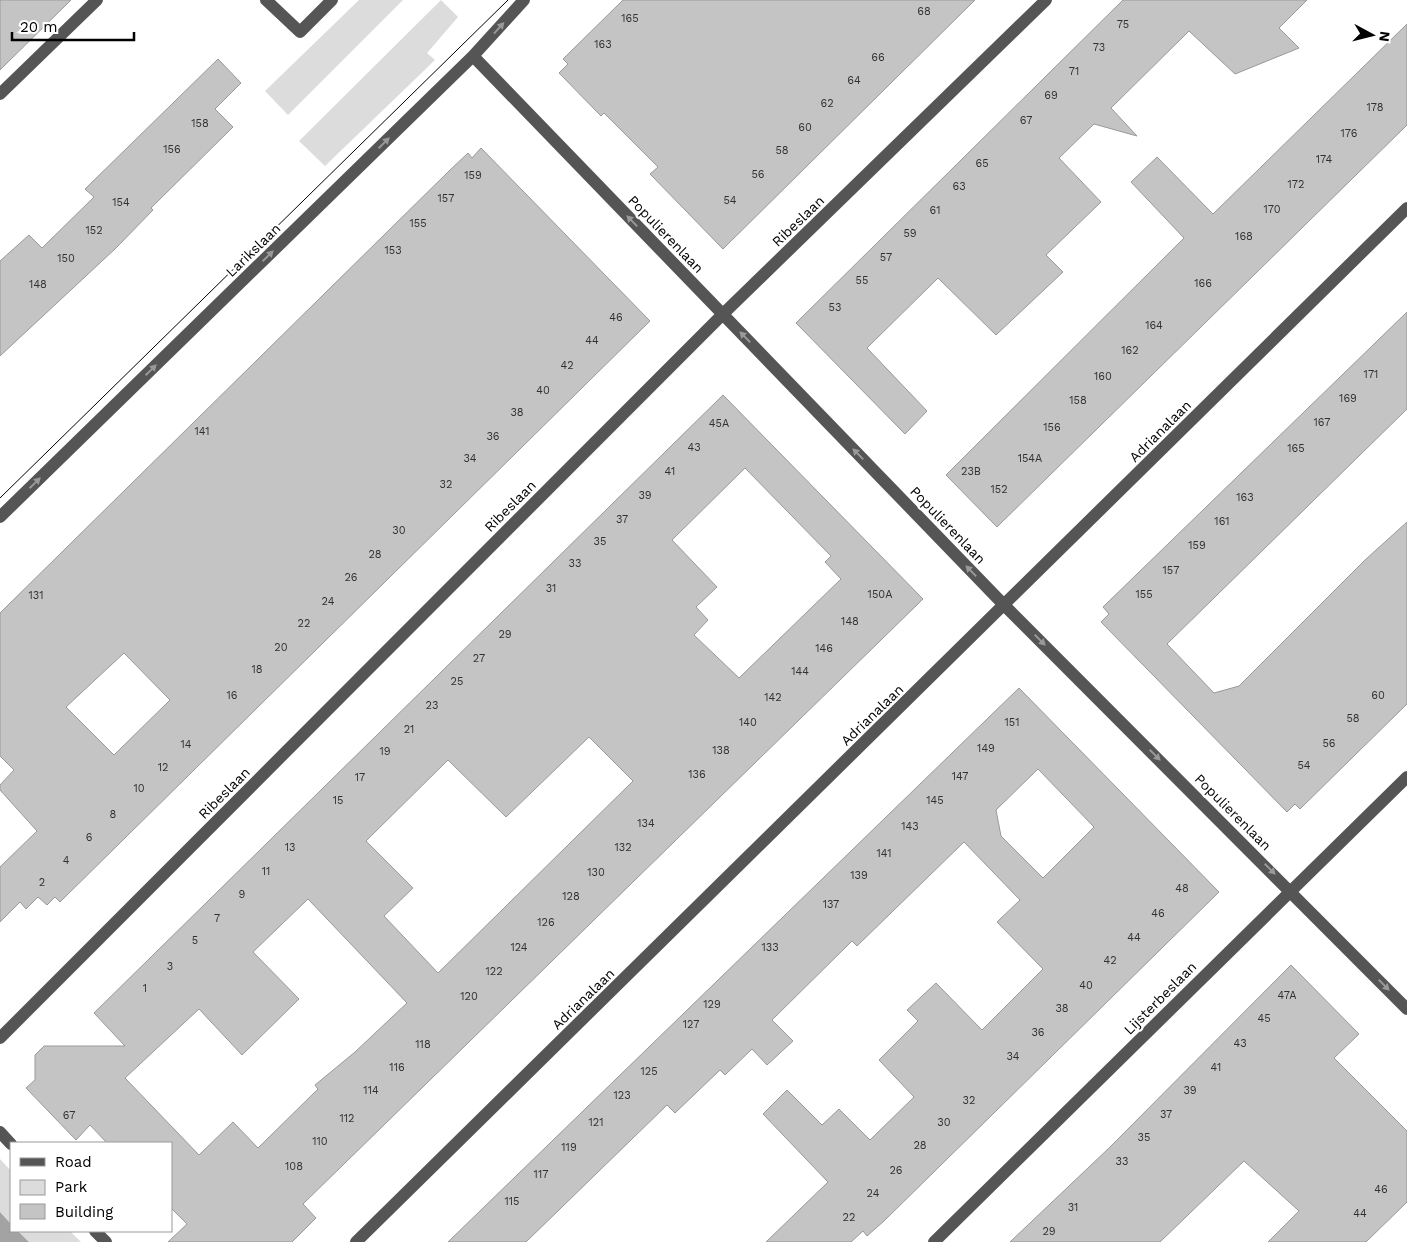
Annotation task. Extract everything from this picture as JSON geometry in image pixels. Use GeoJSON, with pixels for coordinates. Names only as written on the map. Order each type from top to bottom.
{"type":"FeatureCollection","features":[{"type":"Feature","properties":{"kind":"street"},"geometry":{"type":"LineString","coordinates":[[0,94],[97,0]]}},
{"type":"Feature","properties":{"kind":"street"},"geometry":{"type":"LineString","coordinates":[[266,0],[300,32],[332,0]]}},
{"type":"Feature","properties":{"kind":"street","name":"Larikslaan"},"geometry":{"type":"LineString","coordinates":[[0,517],[474,56],[524,0]]}},
{"type":"Feature","properties":{"kind":"street","name":"Ribeslaan"},"geometry":{"type":"LineString","coordinates":[[0,1038],[722,314],[1046,0]]}},
{"type":"Feature","properties":{"kind":"street","name":"Populierenlaan"},"geometry":{"type":"LineString","coordinates":[[474,56],[1005,606],[1407,1008]]}},
{"type":"Feature","properties":{"kind":"street","name":"Adrianalaan"},"geometry":{"type":"LineString","coordinates":[[356,1242],[1005,606],[1407,208]]}},
{"type":"Feature","properties":{"kind":"street","name":"Lijsterbeslaan"},"geometry":{"type":"LineString","coordinates":[[934,1242],[1407,777]]}},
{"type":"Feature","properties":{"kind":"street"},"geometry":{"type":"LineString","coordinates":[[0,1132],[10,1143]]}},
{"type":"Feature","properties":{"kind":"street"},"geometry":{"type":"LineString","coordinates":[[96,1232],[106,1242]]}},
{"type":"Feature","properties":{"kind":"green space"},"geometry":{"type":"Polygon","coordinates":[[[359,0],[403,0],[288,115],[265,91],[359,0]]]}},
{"type":"Feature","properties":{"kind":"green space"},"geometry":{"type":"Polygon","coordinates":[[[441,0],[458,17],[427,53],[435,60],[325,166],[299,141],[441,0]]]}},
{"type":"Feature","properties":{"kind":"green space"},"geometry":{"type":"Polygon","coordinates":[[[0,1159],[10,1170],[10,1223],[0,1212],[0,1159]]]}},
{"type":"Feature","properties":{"kind":"green space"},"geometry":{"type":"Polygon","coordinates":[[[19,1232],[71,1232],[81,1242],[29,1242],[19,1232]]]}},
{"type":"Feature","properties":{"kind":"shaded area"},"geometry":{"type":"Polygon","coordinates":[[[0,1212],[10,1223],[10,1232],[19,1232],[29,1242],[0,1242],[0,1212]]]}},
{"type":"Feature","properties":{"kind":"building"},"geometry":{"type":"Polygon","coordinates":[[[0,0],[71,0],[0,70],[0,0]]]}},
{"type":"Feature","properties":{"kind":"building"},"geometry":{"type":"Polygon","coordinates":[[[623,0],[975,0],[723,249],[650,174],[658,167],[604,113],[601,116],[559,73],[568,64],[563,59],[623,0]]]}},
{"type":"Feature","properties":{"kind":"building"},"geometry":{"type":"Polygon","coordinates":[[[1123,0],[1307,0],[1279,28],[1299,48],[1235,74],[1189,31],[1111,108],[1137,136],[1094,124],[1059,158],[1101,202],[1046,255],[1063,272],[996,335],[938,278],[867,348],[927,411],[905,434],[796,323],[1123,0]]]}},
{"type":"Feature","properties":{"kind":"building"},"geometry":{"type":"Polygon","coordinates":[[[1407,24],[1407,125],[997,527],[946,475],[1184,238],[1131,182],[1157,157],[1213,214],[1407,24]]]}},
{"type":"Feature","properties":{"kind":"building"},"geometry":{"type":"Polygon","coordinates":[[[218,59],[241,83],[215,109],[233,127],[151,208],[153,210],[116,248],[0,356],[0,261],[29,235],[42,248],[94,197],[85,189],[218,59]]]}},
{"type":"Feature","properties":{"kind":"building"},"geometry":{"type":"Polygon","coordinates":[[[481,148],[650,321],[60,902],[55,897],[47,905],[38,897],[26,909],[20,902],[0,922],[0,867],[37,831],[0,790],[0,785],[14,770],[0,756],[0,613],[449,171],[468,153],[472,158],[481,148]],[[124,653],[66,707],[114,755],[170,700],[124,653]]]}},
{"type":"Feature","properties":{"kind":"building"},"geometry":{"type":"Polygon","coordinates":[[[1407,312],[1407,409],[1167,644],[1214,693],[1239,686],[1365,560],[1407,522],[1407,704],[1300,809],[1295,804],[1287,812],[1101,622],[1109,614],[1103,607],[1407,312]]]}},
{"type":"Feature","properties":{"kind":"building"},"geometry":{"type":"Polygon","coordinates":[[[723,395],[923,599],[303,1204],[316,1218],[292,1242],[168,1242],[187,1224],[172,1209],[172,1142],[106,1142],[90,1125],[76,1140],[26,1088],[35,1080],[35,1055],[44,1046],[125,1046],[94,1013],[723,395]],[[745,468],[672,540],[717,587],[696,607],[708,620],[694,635],[739,678],[841,579],[825,562],[831,556],[745,468]],[[589,737],[506,817],[448,760],[366,841],[413,888],[384,916],[438,973],[633,781],[589,737]],[[308,899],[253,952],[299,999],[242,1055],[199,1009],[125,1078],[199,1155],[233,1122],[258,1148],[318,1089],[315,1085],[355,1052],[407,1003],[308,899]]]}},
{"type":"Feature","properties":{"kind":"building"},"geometry":{"type":"Polygon","coordinates":[[[1019,688],[1219,892],[867,1236],[863,1231],[851,1242],[766,1242],[828,1182],[763,1114],[787,1090],[822,1125],[839,1109],[870,1140],[914,1097],[879,1060],[918,1021],[907,1010],[936,983],[982,1030],[1043,969],[997,922],[1020,900],[964,842],[857,946],[852,941],[772,1020],[793,1041],[767,1065],[752,1049],[725,1075],[720,1070],[675,1113],[667,1105],[526,1242],[448,1242],[1019,688]],[[1038,769],[996,810],[1001,836],[1043,878],[1094,827],[1038,769]]]}},
{"type":"Feature","properties":{"kind":"building"},"geometry":{"type":"Polygon","coordinates":[[[1291,965],[1359,1034],[1334,1058],[1407,1131],[1407,1202],[1366,1242],[1268,1242],[1299,1211],[1244,1161],[1160,1242],[1010,1242],[1109,1148],[1291,965]]]}},
{"type":"Feature","properties":{"kind":"tram line"},"geometry":{"type":"LineString","coordinates":[[0,498],[508,0]]}}]}
